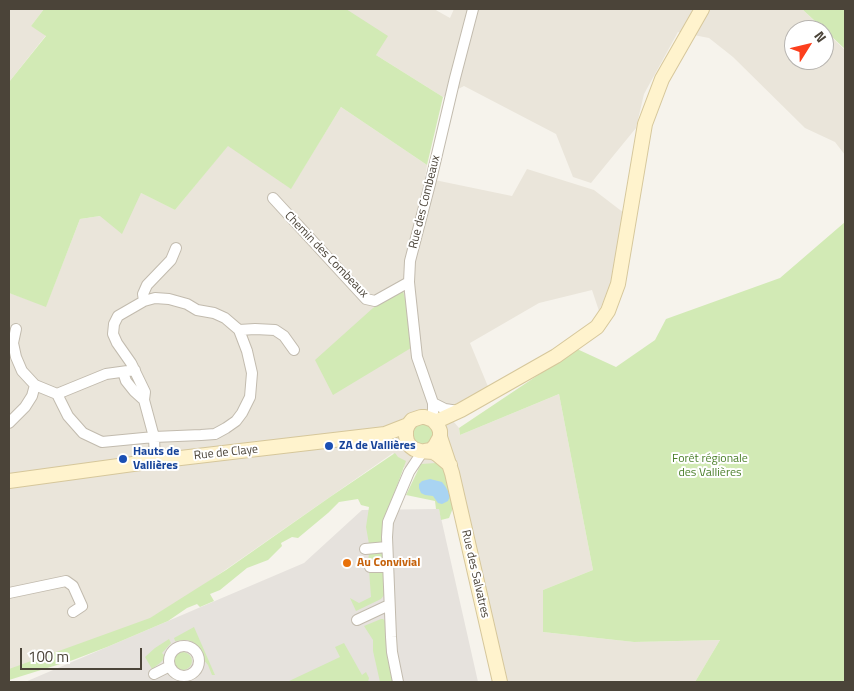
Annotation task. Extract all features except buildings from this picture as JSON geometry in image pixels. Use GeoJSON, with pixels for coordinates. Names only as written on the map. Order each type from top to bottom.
{"type":"FeatureCollection","features":[{"type":"Feature","properties":{"kind":"street","name":"Rue des Combeaux"},"geometry":{"type":"LineString","coordinates":[[437,427],[432,414],[431,400],[417,357],[409,282],[410,261],[473,9]]}},
{"type":"Feature","properties":{"kind":"street"},"geometry":{"type":"LineString","coordinates":[[437,427],[460,411],[556,356],[597,327],[608,311],[618,284],[645,124],[662,79],[702,9]]}},
{"type":"Feature","properties":{"kind":"street","name":"Chemin des Combeaux"},"geometry":{"type":"LineString","coordinates":[[273,198],[366,299],[375,302],[409,282]]}},
{"type":"Feature","properties":{"kind":"street"},"geometry":{"type":"LineString","coordinates":[[144,301],[143,294],[147,285],[171,260],[176,248]]}},
{"type":"Feature","properties":{"kind":"street"},"geometry":{"type":"LineString","coordinates":[[16,329],[13,344],[22,371],[35,385],[57,394],[68,416],[83,433],[102,442],[154,436],[201,436],[214,434],[236,421],[250,397],[252,373],[247,351],[239,330],[225,318],[214,313],[197,310],[187,304],[169,299],[155,298],[144,301],[118,316],[114,324],[113,334],[135,370],[145,392],[144,400],[154,436],[155,461]]}},
{"type":"Feature","properties":{"kind":"street"},"geometry":{"type":"LineString","coordinates":[[239,330],[276,330],[284,336],[294,350]]}},
{"type":"Feature","properties":{"kind":"street"},"geometry":{"type":"LineString","coordinates":[[57,394],[106,374],[135,370]]}},
{"type":"Feature","properties":{"kind":"street"},"geometry":{"type":"LineString","coordinates":[[123,372],[126,381],[144,400]]}},
{"type":"Feature","properties":{"kind":"street"},"geometry":{"type":"LineString","coordinates":[[9,423],[25,407],[32,396],[35,385]]}},
{"type":"Feature","properties":{"kind":"street"},"geometry":{"type":"LineString","coordinates":[[450,465],[438,455],[416,447],[406,436],[406,430],[431,400],[445,410],[460,411]]}},
{"type":"Feature","properties":{"kind":"street"},"geometry":{"type":"LineString","coordinates":[[412,421],[425,417],[437,427],[438,442],[435,446],[416,447]]}},
{"type":"Feature","properties":{"kind":"street","name":"Rue de Claye"},"geometry":{"type":"LineString","coordinates":[[9,482],[155,461],[385,434],[412,421]]}},
{"type":"Feature","properties":{"kind":"street","name":"Rue des Salvatres"},"geometry":{"type":"LineString","coordinates":[[437,427],[450,465],[500,682]]}},
{"type":"Feature","properties":{"kind":"street","name":"Rue de Claye"},"geometry":{"type":"LineString","coordinates":[[385,434],[403,438],[416,447]]}},
{"type":"Feature","properties":{"kind":"street"},"geometry":{"type":"LineString","coordinates":[[398,682],[392,652],[389,605],[388,522],[416,447]]}},
{"type":"Feature","properties":{"kind":"street"},"geometry":{"type":"LineString","coordinates":[[365,549],[387,547]]}},
{"type":"Feature","properties":{"kind":"street"},"geometry":{"type":"LineString","coordinates":[[370,567],[388,567]]}},
{"type":"Feature","properties":{"kind":"street"},"geometry":{"type":"LineString","coordinates":[[9,593],[66,582],[73,586],[82,606],[74,612]]}},
{"type":"Feature","properties":{"kind":"street"},"geometry":{"type":"LineString","coordinates":[[357,620],[389,605]]}},
{"type":"Feature","properties":{"kind":"street"},"geometry":{"type":"LineString","coordinates":[[181,646],[191,648],[197,655],[197,668],[191,678],[176,674],[170,666],[169,658],[173,650],[181,646]]}},
{"type":"Feature","properties":{"kind":"street"},"geometry":{"type":"LineString","coordinates":[[154,674],[170,666]]}},
{"type":"Feature","properties":{"kind":"shaded area"},"geometry":{"type":"Polygon","coordinates":[[[9,9],[44,9],[31,26],[47,34],[9,82],[9,9]]]}},
{"type":"Feature","properties":{"kind":"shaded area"},"geometry":{"type":"Polygon","coordinates":[[[346,9],[434,9],[450,18],[454,9],[802,9],[814,20],[784,20],[784,70],[834,70],[834,40],[845,50],[845,155],[835,142],[805,128],[733,57],[709,38],[678,32],[644,94],[636,128],[591,183],[573,177],[556,134],[464,86],[443,97],[376,55],[346,9]]]}},
{"type":"Feature","properties":{"kind":"shaded area"},"geometry":{"type":"Polygon","coordinates":[[[341,107],[427,165],[425,178],[512,196],[527,169],[594,190],[624,213],[613,280],[599,311],[592,290],[539,303],[470,343],[489,389],[448,415],[459,428],[460,435],[559,394],[593,570],[543,590],[543,632],[634,642],[720,640],[695,682],[508,682],[454,463],[427,472],[405,468],[393,453],[195,591],[143,623],[9,670],[9,293],[46,306],[80,219],[100,216],[141,193],[175,210],[228,145],[291,188],[341,107]]]}},
{"type":"Feature","properties":{"kind":"shaded area"},"geometry":{"type":"Polygon","coordinates":[[[439,509],[478,682],[25,682],[304,563],[362,510],[439,509]]]}},
{"type":"Feature","properties":{"kind":"green space"},"geometry":{"type":"Polygon","coordinates":[[[44,9],[346,9],[388,36],[376,55],[443,97],[427,165],[341,107],[291,189],[228,146],[175,210],[141,193],[122,234],[100,216],[80,219],[46,307],[9,293],[9,82],[46,36],[31,26],[44,9]]]}},
{"type":"Feature","properties":{"kind":"green space"},"geometry":{"type":"Polygon","coordinates":[[[802,9],[845,9],[845,49],[834,39],[834,20],[814,20],[802,9]]]}},
{"type":"Feature","properties":{"kind":"green space","name":"Forêt régionale des Vallières"},"geometry":{"type":"Polygon","coordinates":[[[845,222],[845,682],[695,682],[720,640],[634,642],[543,632],[543,590],[593,570],[559,394],[460,435],[459,428],[577,349],[616,367],[655,340],[666,319],[780,278],[845,222]]]}},
{"type":"Feature","properties":{"kind":"green space"},"geometry":{"type":"Polygon","coordinates":[[[403,291],[407,307],[411,348],[333,395],[315,360],[373,308],[403,291]]]}},
{"type":"Feature","properties":{"kind":"green space"},"geometry":{"type":"Polygon","coordinates":[[[423,424],[430,427],[433,434],[430,441],[423,444],[416,441],[413,434],[416,427],[423,424]]]}},
{"type":"Feature","properties":{"kind":"green space"},"geometry":{"type":"Polygon","coordinates":[[[395,453],[406,461],[383,521],[382,543],[369,544],[366,527],[369,507],[361,505],[358,499],[339,502],[298,538],[292,537],[281,543],[282,546],[268,560],[247,568],[220,590],[210,594],[214,601],[200,607],[197,604],[187,608],[168,621],[107,647],[9,680],[9,669],[150,618],[226,570],[395,453]]]}},
{"type":"Feature","properties":{"kind":"green space"},"geometry":{"type":"Polygon","coordinates":[[[438,460],[446,469],[453,508],[449,518],[441,520],[435,501],[406,495],[421,464],[436,463],[438,460]]]}},
{"type":"Feature","properties":{"kind":"green space"},"geometry":{"type":"Polygon","coordinates":[[[369,552],[383,552],[383,563],[368,564],[369,552]]]}},
{"type":"Feature","properties":{"kind":"green space"},"geometry":{"type":"Polygon","coordinates":[[[369,570],[384,570],[384,595],[381,599],[356,611],[350,598],[359,603],[371,597],[369,570]]]}},
{"type":"Feature","properties":{"kind":"green space"},"geometry":{"type":"Polygon","coordinates":[[[381,619],[386,622],[396,682],[380,682],[373,651],[373,640],[364,626],[381,619]]]}},
{"type":"Feature","properties":{"kind":"green space"},"geometry":{"type":"Polygon","coordinates":[[[194,627],[215,675],[212,675],[203,656],[193,642],[187,640],[175,641],[174,638],[194,627]]]}},
{"type":"Feature","properties":{"kind":"green space"},"geometry":{"type":"Polygon","coordinates":[[[169,639],[171,643],[162,653],[164,655],[163,660],[152,669],[145,657],[169,639]]]}},
{"type":"Feature","properties":{"kind":"green space"},"geometry":{"type":"Polygon","coordinates":[[[344,643],[362,675],[366,672],[369,678],[368,682],[287,682],[340,657],[335,647],[344,643]]]}},
{"type":"Feature","properties":{"kind":"green space"},"geometry":{"type":"Polygon","coordinates":[[[179,652],[187,652],[192,657],[190,668],[179,670],[174,665],[174,657],[179,652]]]}},
{"type":"Feature","properties":{"kind":"water"},"geometry":{"type":"Polygon","coordinates":[[[430,479],[442,482],[450,496],[448,501],[442,504],[438,503],[433,496],[421,493],[419,484],[430,479]]]}},
{"type":"Feature","properties":{"kind":"place","name":"ZA de Vallières"},"geometry":{"type":"Point","coordinates":[329,446]}},
{"type":"Feature","properties":{"kind":"place","name":"Hauts de Vallières"},"geometry":{"type":"Point","coordinates":[123,459]}},
{"type":"Feature","properties":{"kind":"place","name":"Au Convivial"},"geometry":{"type":"Point","coordinates":[347,563]}}]}
